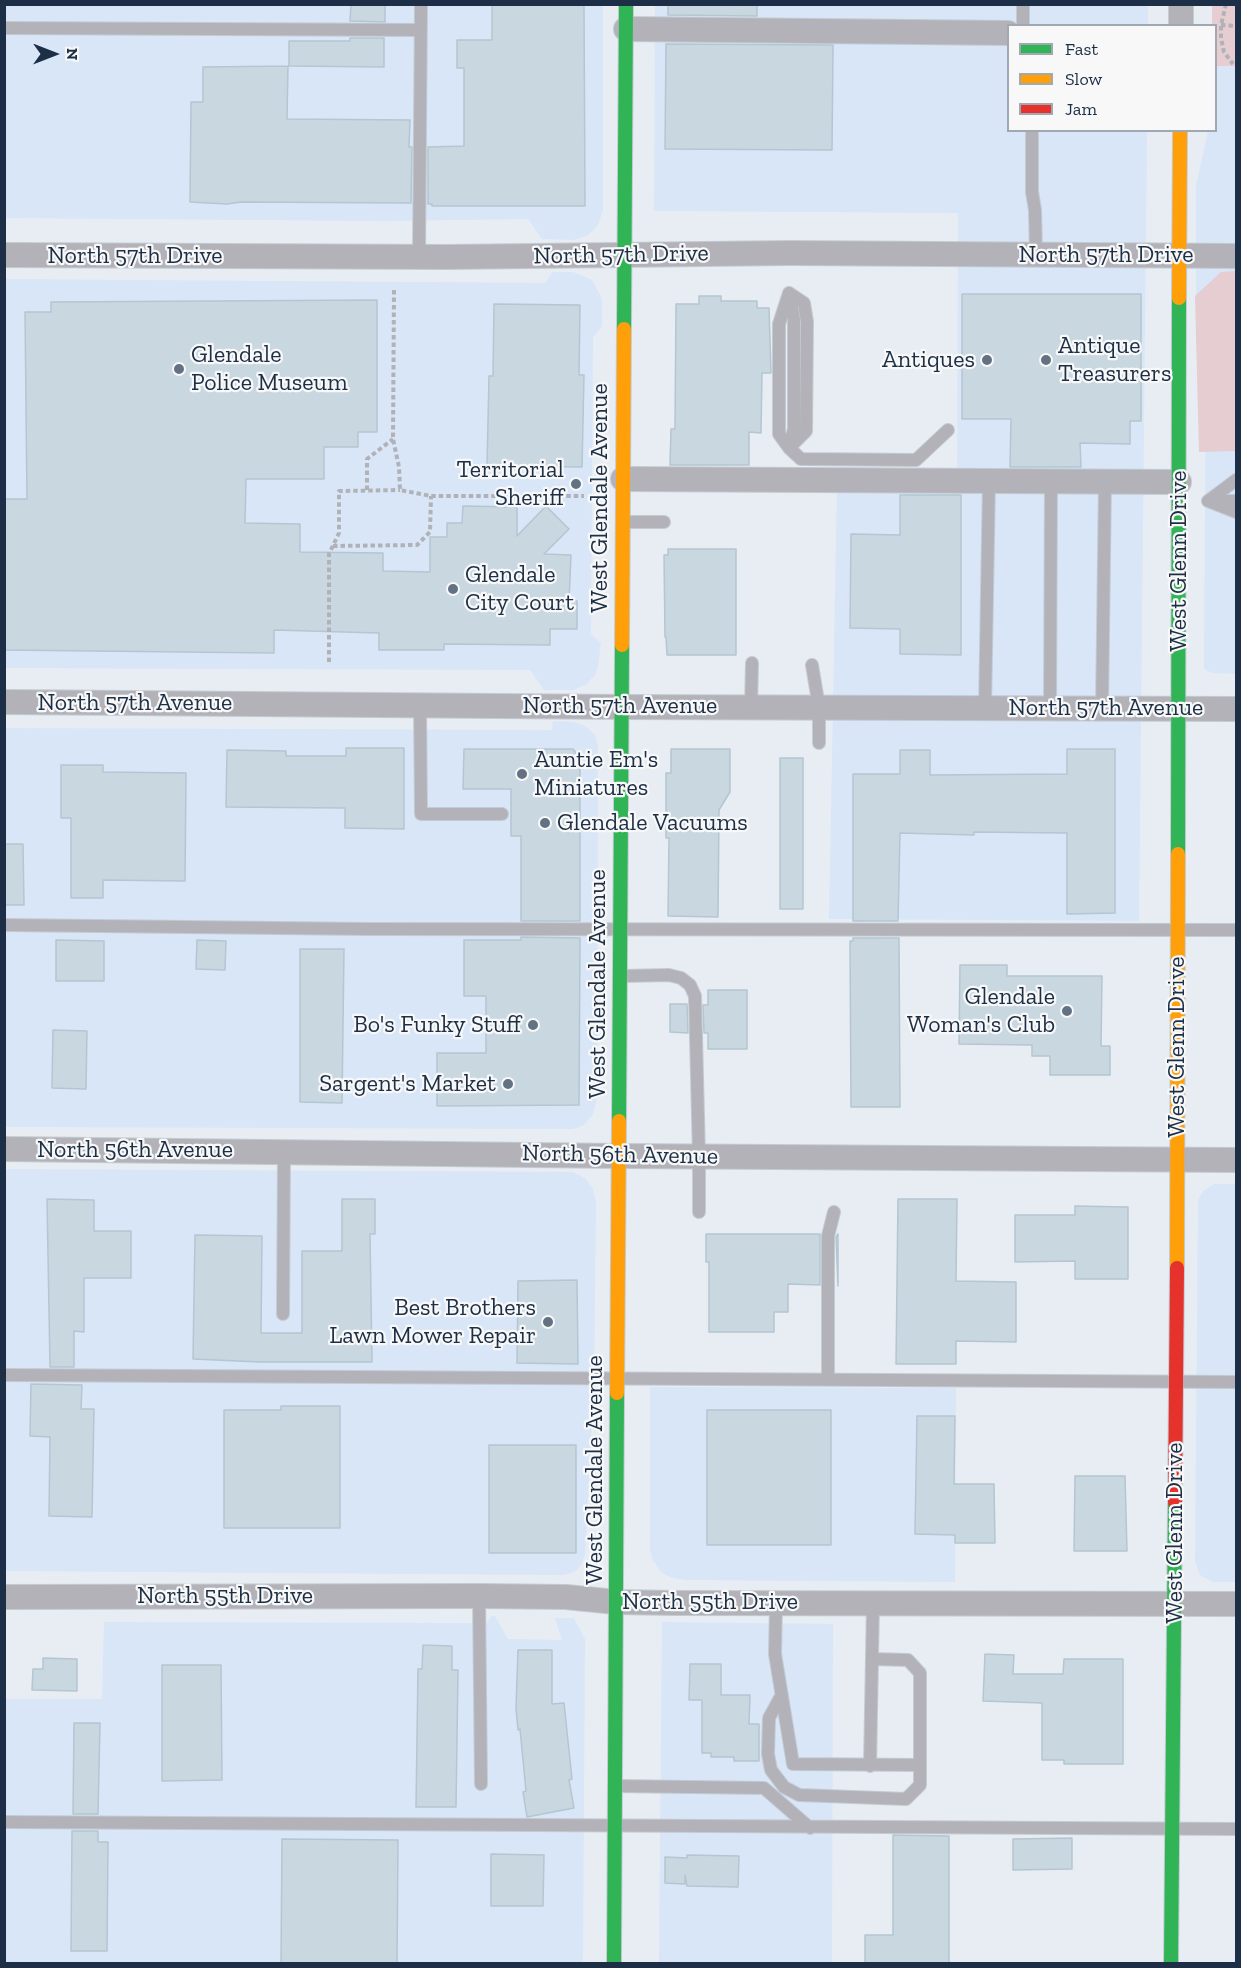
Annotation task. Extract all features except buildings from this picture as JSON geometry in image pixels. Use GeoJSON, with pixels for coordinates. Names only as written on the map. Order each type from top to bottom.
{"type":"FeatureCollection","features":[{"type":"Feature","properties":{"kind":"main road","name":"West Glendale Avenue"},"geometry":{"type":"LineString","coordinates":[[614,1964],[626,4]]}},
{"type":"Feature","properties":{"kind":"main road","name":"West Glenn Drive"},"geometry":{"type":"LineString","coordinates":[[1171,1964],[1180,132]]}},
{"type":"Feature","properties":{"kind":"street"},"geometry":{"type":"LineString","coordinates":[[1181,4],[1181,24]]}},
{"type":"Feature","properties":{"kind":"street"},"geometry":{"type":"LineString","coordinates":[[626,29],[1007,33]]}},
{"type":"Feature","properties":{"kind":"street","name":"North 57th Drive"},"geometry":{"type":"LineString","coordinates":[[4,255],[419,257],[790,253],[1236,256]]}},
{"type":"Feature","properties":{"kind":"street"},"geometry":{"type":"LineString","coordinates":[[623,479],[1179,482]]}},
{"type":"Feature","properties":{"kind":"street","name":"North 57th Avenue"},"geometry":{"type":"LineString","coordinates":[[4,702],[1236,709]]}},
{"type":"Feature","properties":{"kind":"street","name":"North 56th Avenue"},"geometry":{"type":"LineString","coordinates":[[4,1149],[1236,1160]]}},
{"type":"Feature","properties":{"kind":"street","name":"North 55th Drive"},"geometry":{"type":"LineString","coordinates":[[4,1597],[479,1596],[566,1597],[616,1602],[1236,1604]]}},
{"type":"Feature","properties":{"kind":"lane"},"geometry":{"type":"LineString","coordinates":[[419,257],[421,4]]}},
{"type":"Feature","properties":{"kind":"lane"},"geometry":{"type":"LineString","coordinates":[[1023,4],[1023,24]]}},
{"type":"Feature","properties":{"kind":"lane"},"geometry":{"type":"LineString","coordinates":[[4,27],[420,30]]}},
{"type":"Feature","properties":{"kind":"lane"},"geometry":{"type":"LineString","coordinates":[[1032,132],[1032,192],[1035,210],[1036,255]]}},
{"type":"Feature","properties":{"kind":"lane"},"geometry":{"type":"LineString","coordinates":[[789,448],[806,431],[807,322],[804,303],[789,294],[779,324],[779,434],[789,448],[801,459],[916,460],[948,430]]}},
{"type":"Feature","properties":{"kind":"lane"},"geometry":{"type":"LineString","coordinates":[[985,708],[989,480]]}},
{"type":"Feature","properties":{"kind":"lane"},"geometry":{"type":"LineString","coordinates":[[1050,707],[1051,480]]}},
{"type":"Feature","properties":{"kind":"lane"},"geometry":{"type":"LineString","coordinates":[[1208,501],[1236,480]]}},
{"type":"Feature","properties":{"kind":"lane"},"geometry":{"type":"LineString","coordinates":[[1102,708],[1105,481]]}},
{"type":"Feature","properties":{"kind":"lane"},"geometry":{"type":"LineString","coordinates":[[1208,501],[1236,491]]}},
{"type":"Feature","properties":{"kind":"lane"},"geometry":{"type":"LineString","coordinates":[[1208,501],[1236,501]]}},
{"type":"Feature","properties":{"kind":"lane"},"geometry":{"type":"LineString","coordinates":[[1208,501],[1236,512]]}},
{"type":"Feature","properties":{"kind":"lane"},"geometry":{"type":"LineString","coordinates":[[623,522],[664,522]]}},
{"type":"Feature","properties":{"kind":"lane"},"geometry":{"type":"LineString","coordinates":[[752,663],[752,707]]}},
{"type":"Feature","properties":{"kind":"lane"},"geometry":{"type":"LineString","coordinates":[[812,665],[819,707],[819,743]]}},
{"type":"Feature","properties":{"kind":"lane"},"geometry":{"type":"LineString","coordinates":[[420,705],[421,814],[502,814]]}},
{"type":"Feature","properties":{"kind":"lane"},"geometry":{"type":"LineString","coordinates":[[4,925],[621,930],[1236,930]]}},
{"type":"Feature","properties":{"kind":"lane"},"geometry":{"type":"LineString","coordinates":[[621,976],[669,975],[681,978],[690,985],[695,996],[699,1212]]}},
{"type":"Feature","properties":{"kind":"lane"},"geometry":{"type":"LineString","coordinates":[[283,1314],[284,1151]]}},
{"type":"Feature","properties":{"kind":"lane"},"geometry":{"type":"LineString","coordinates":[[828,1380],[828,1236],[834,1212]]}},
{"type":"Feature","properties":{"kind":"lane"},"geometry":{"type":"LineString","coordinates":[[4,1375],[1236,1382]]}},
{"type":"Feature","properties":{"kind":"lane"},"geometry":{"type":"LineString","coordinates":[[479,1596],[480,1784]]}},
{"type":"Feature","properties":{"kind":"lane"},"geometry":{"type":"LineString","coordinates":[[776,1603],[775,1654],[793,1764],[920,1765]]}},
{"type":"Feature","properties":{"kind":"lane"},"geometry":{"type":"LineString","coordinates":[[870,1766],[873,1603]]}},
{"type":"Feature","properties":{"kind":"lane"},"geometry":{"type":"LineString","coordinates":[[781,1696],[769,1718],[768,1754],[771,1770],[784,1787],[799,1795],[906,1799],[920,1785],[920,1673],[908,1660],[872,1659]]}},
{"type":"Feature","properties":{"kind":"lane"},"geometry":{"type":"LineString","coordinates":[[616,1786],[764,1788],[810,1828]]}},
{"type":"Feature","properties":{"kind":"lane"},"geometry":{"type":"LineString","coordinates":[[4,1822],[1236,1829]]}},
{"type":"Feature","properties":{"kind":"path"},"geometry":{"type":"LineString","coordinates":[[1226,4],[1221,25],[1224,52],[1233,64]]}},
{"type":"Feature","properties":{"kind":"path"},"geometry":{"type":"LineString","coordinates":[[1221,25],[1236,26]]}},
{"type":"Feature","properties":{"kind":"path"},"geometry":{"type":"LineString","coordinates":[[394,290],[393,439],[399,467],[400,490]]}},
{"type":"Feature","properties":{"kind":"path"},"geometry":{"type":"LineString","coordinates":[[367,490],[367,459],[393,439]]}},
{"type":"Feature","properties":{"kind":"path"},"geometry":{"type":"LineString","coordinates":[[329,662],[329,554],[339,533],[339,490],[400,490],[431,496],[584,496]]}},
{"type":"Feature","properties":{"kind":"path"},"geometry":{"type":"LineString","coordinates":[[333,546],[417,545],[430,532],[431,496]]}},
{"type":"Feature","properties":{"kind":"shaded area"},"geometry":{"type":"Polygon","coordinates":[[[5,5],[603,5],[603,210],[598,225],[588,235],[574,240],[542,239],[528,219],[385,221],[5,218],[5,5]]]}},
{"type":"Feature","properties":{"kind":"shaded area"},"geometry":{"type":"Polygon","coordinates":[[[655,5],[1148,5],[1148,24],[1007,24],[1007,132],[1147,132],[1139,921],[829,919],[837,488],[957,487],[958,213],[654,211],[655,5]]]}},
{"type":"Feature","properties":{"kind":"shaded area"},"geometry":{"type":"Polygon","coordinates":[[[1212,5],[1236,5],[1236,674],[1214,673],[1207,671],[1204,667],[1206,360],[1196,323],[1196,186],[1208,132],[1217,132],[1217,24],[1212,24],[1212,5]]]}},
{"type":"Feature","properties":{"kind":"shaded area"},"geometry":{"type":"Polygon","coordinates":[[[1212,5],[1236,5],[1236,66],[1217,66],[1217,24],[1212,24],[1212,5]]]}},
{"type":"Feature","properties":{"kind":"shaded area"},"geometry":{"type":"Polygon","coordinates":[[[1236,271],[1236,451],[1199,452],[1195,296],[1221,272],[1236,271]]]}},
{"type":"Feature","properties":{"kind":"shaded area"},"geometry":{"type":"Polygon","coordinates":[[[553,272],[573,272],[592,280],[602,299],[602,326],[593,337],[591,634],[601,643],[595,675],[585,685],[573,690],[544,690],[530,670],[5,668],[5,279],[545,283],[553,272]]]}},
{"type":"Feature","properties":{"kind":"shaded area"},"geometry":{"type":"Polygon","coordinates":[[[553,721],[573,722],[585,726],[595,735],[598,747],[597,1097],[593,1114],[584,1125],[573,1129],[5,1127],[5,728],[552,730],[553,721]]]}},
{"type":"Feature","properties":{"kind":"shaded area"},"geometry":{"type":"Polygon","coordinates":[[[5,1169],[573,1172],[585,1178],[593,1189],[596,1203],[594,1385],[585,1555],[581,1565],[574,1572],[563,1575],[5,1571],[5,1169]]]}},
{"type":"Feature","properties":{"kind":"shaded area"},"geometry":{"type":"Polygon","coordinates":[[[1214,1184],[1236,1184],[1236,1582],[1213,1582],[1200,1575],[1195,1562],[1198,1200],[1203,1191],[1214,1184]]]}},
{"type":"Feature","properties":{"kind":"shaded area"},"geometry":{"type":"Polygon","coordinates":[[[650,1387],[956,1388],[955,1582],[687,1580],[673,1578],[662,1573],[652,1559],[650,1548],[650,1387]]]}},
{"type":"Feature","properties":{"kind":"shaded area"},"geometry":{"type":"Polygon","coordinates":[[[491,1616],[495,1616],[508,1639],[562,1640],[555,1618],[574,1618],[585,1639],[583,1963],[5,1963],[4,1699],[102,1699],[104,1622],[487,1623],[491,1616]]]}},
{"type":"Feature","properties":{"kind":"shaded area"},"geometry":{"type":"Polygon","coordinates":[[[662,1622],[833,1624],[832,1963],[659,1964],[662,1622]]]}},
{"type":"Feature","properties":{"kind":"traffic: fast"},"geometry":{"type":"LineString","coordinates":[[624,329],[626,4]]}},
{"type":"Feature","properties":{"kind":"traffic: fast"},"geometry":{"type":"LineString","coordinates":[[1178,854],[1179,298]]}},
{"type":"Feature","properties":{"kind":"traffic: fast"},"geometry":{"type":"LineString","coordinates":[[619,1121],[622,645]]}},
{"type":"Feature","properties":{"kind":"traffic: fast"},"geometry":{"type":"LineString","coordinates":[[614,1964],[617,1393]]}},
{"type":"Feature","properties":{"kind":"traffic: fast"},"geometry":{"type":"LineString","coordinates":[[1171,1964],[1175,1502]]}},
{"type":"Feature","properties":{"kind":"traffic: slow"},"geometry":{"type":"LineString","coordinates":[[1179,298],[1180,132]]}},
{"type":"Feature","properties":{"kind":"traffic: slow"},"geometry":{"type":"LineString","coordinates":[[622,645],[624,329]]}},
{"type":"Feature","properties":{"kind":"traffic: slow"},"geometry":{"type":"LineString","coordinates":[[1177,1268],[1178,854]]}},
{"type":"Feature","properties":{"kind":"traffic: slow"},"geometry":{"type":"LineString","coordinates":[[617,1393],[619,1121]]}},
{"type":"Feature","properties":{"kind":"traffic: jam"},"geometry":{"type":"LineString","coordinates":[[1175,1502],[1177,1268]]}},
{"type":"Feature","properties":{"kind":"place","name":"Antiques"},"geometry":{"type":"Point","coordinates":[987,360]}},
{"type":"Feature","properties":{"kind":"place","name":"Antique Treasurers"},"geometry":{"type":"Point","coordinates":[1046,360]}},
{"type":"Feature","properties":{"kind":"place","name":"Glendale Police Museum"},"geometry":{"type":"Point","coordinates":[179,369]}},
{"type":"Feature","properties":{"kind":"place","name":"Territorial Sheriff"},"geometry":{"type":"Point","coordinates":[576,484]}},
{"type":"Feature","properties":{"kind":"place","name":"Glendale City Court"},"geometry":{"type":"Point","coordinates":[453,589]}},
{"type":"Feature","properties":{"kind":"place","name":"Auntie Em's Miniatures"},"geometry":{"type":"Point","coordinates":[522,774]}},
{"type":"Feature","properties":{"kind":"place","name":"Glendale Vacuums"},"geometry":{"type":"Point","coordinates":[545,823]}},
{"type":"Feature","properties":{"kind":"place","name":"Glendale Woman's Club"},"geometry":{"type":"Point","coordinates":[1067,1011]}},
{"type":"Feature","properties":{"kind":"place","name":"Bo's Funky Stuff"},"geometry":{"type":"Point","coordinates":[533,1025]}},
{"type":"Feature","properties":{"kind":"place","name":"Sargent's Market"},"geometry":{"type":"Point","coordinates":[508,1084]}},
{"type":"Feature","properties":{"kind":"place","name":"Best Brothers Lawn Mower Repair"},"geometry":{"type":"Point","coordinates":[548,1322]}}]}
